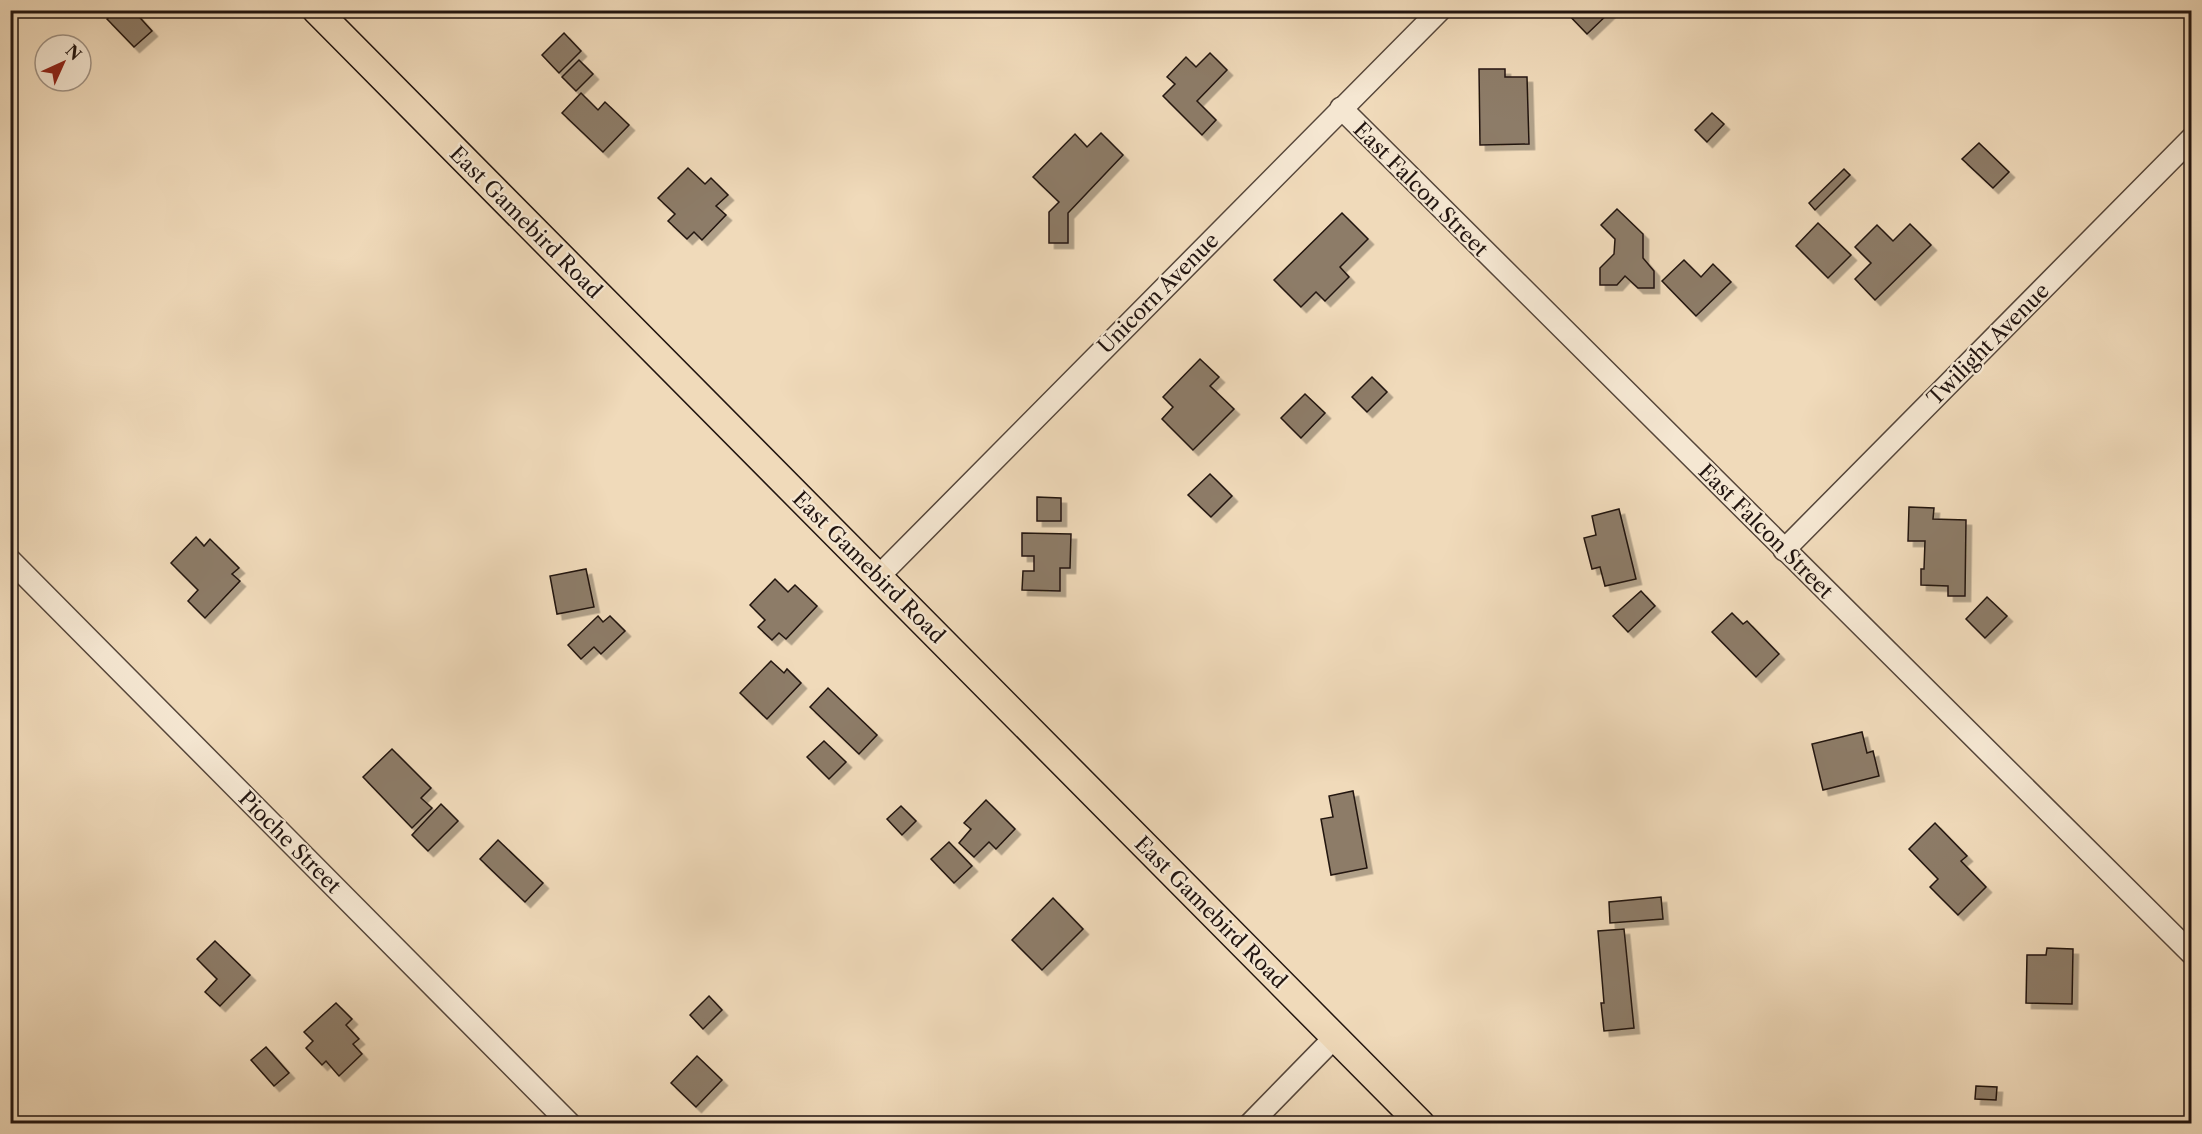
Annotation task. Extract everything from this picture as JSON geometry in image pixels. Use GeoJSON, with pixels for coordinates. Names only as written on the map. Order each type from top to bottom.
{"type":"FeatureCollection","features":[{"type":"Feature","properties":{"kind":"main road","name":"East Gamebird Road"},"geometry":{"type":"LineString","coordinates":[[316,10],[1421,1124]]}},
{"type":"Feature","properties":{"kind":"street","name":"Unicorn Avenue"},"geometry":{"type":"LineString","coordinates":[[879,576],[1440,10]]}},
{"type":"Feature","properties":{"kind":"street","name":"East Falcon Street"},"geometry":{"type":"LineString","coordinates":[[1341,108],[2192,954]]}},
{"type":"Feature","properties":{"kind":"street","name":"Twilight Avenue"},"geometry":{"type":"LineString","coordinates":[[1784,550],[2192,138]]}},
{"type":"Feature","properties":{"kind":"street","name":"Pioche Street"},"geometry":{"type":"LineString","coordinates":[[10,560],[570,1124]]}},
{"type":"Feature","properties":{"kind":"street"},"geometry":{"type":"LineString","coordinates":[[1250,1124],[1335,1036]]}},
{"type":"Feature","properties":{"kind":"building"},"geometry":{"type":"Polygon","coordinates":[[[117,10],[133,10],[152,31],[134,47],[107,19],[117,10]]]}},
{"type":"Feature","properties":{"kind":"building"},"geometry":{"type":"Polygon","coordinates":[[[1564,10],[1612,10],[1587,34],[1564,10]]]}},
{"type":"Feature","properties":{"kind":"building"},"geometry":{"type":"Polygon","coordinates":[[[564,33],[581,51],[559,73],[542,55],[564,33]]]}},
{"type":"Feature","properties":{"kind":"building"},"geometry":{"type":"Polygon","coordinates":[[[1210,53],[1227,70],[1197,101],[1216,120],[1202,135],[1163,96],[1175,84],[1167,77],[1186,57],[1196,67],[1210,53]]]}},
{"type":"Feature","properties":{"kind":"building"},"geometry":{"type":"Polygon","coordinates":[[[579,60],[593,74],[576,91],[562,77],[579,60]]]}},
{"type":"Feature","properties":{"kind":"building"},"geometry":{"type":"Polygon","coordinates":[[[1479,69],[1505,69],[1505,77],[1527,77],[1529,144],[1480,145],[1479,69]]]}},
{"type":"Feature","properties":{"kind":"building"},"geometry":{"type":"Polygon","coordinates":[[[581,93],[598,110],[605,102],[629,125],[603,152],[562,113],[581,93]]]}},
{"type":"Feature","properties":{"kind":"building"},"geometry":{"type":"Polygon","coordinates":[[[1712,113],[1724,124],[1707,142],[1695,130],[1712,113]]]}},
{"type":"Feature","properties":{"kind":"building"},"geometry":{"type":"Polygon","coordinates":[[[1101,133],[1123,155],[1068,213],[1068,243],[1049,243],[1049,212],[1059,202],[1033,177],[1075,134],[1087,147],[1101,133]]]}},
{"type":"Feature","properties":{"kind":"building"},"geometry":{"type":"Polygon","coordinates":[[[1979,143],[2009,172],[1993,188],[1962,159],[1979,143]]]}},
{"type":"Feature","properties":{"kind":"building"},"geometry":{"type":"Polygon","coordinates":[[[688,168],[705,184],[711,178],[728,195],[716,206],[726,215],[702,240],[694,232],[687,239],[668,221],[675,214],[658,198],[688,168]]]}},
{"type":"Feature","properties":{"kind":"building"},"geometry":{"type":"Polygon","coordinates":[[[1844,169],[1850,175],[1815,210],[1809,203],[1844,169]]]}},
{"type":"Feature","properties":{"kind":"building"},"geometry":{"type":"Polygon","coordinates":[[[1617,209],[1643,234],[1643,258],[1654,271],[1654,288],[1638,288],[1625,276],[1617,285],[1600,285],[1600,268],[1614,254],[1615,239],[1601,225],[1617,209]]]}},
{"type":"Feature","properties":{"kind":"building"},"geometry":{"type":"Polygon","coordinates":[[[1342,213],[1368,239],[1340,267],[1349,277],[1325,301],[1316,292],[1301,307],[1274,280],[1342,213]]]}},
{"type":"Feature","properties":{"kind":"building"},"geometry":{"type":"Polygon","coordinates":[[[1818,223],[1851,255],[1828,278],[1796,246],[1818,223]]]}},
{"type":"Feature","properties":{"kind":"building"},"geometry":{"type":"Polygon","coordinates":[[[1910,224],[1931,245],[1875,300],[1855,279],[1871,263],[1855,247],[1877,225],[1893,241],[1910,224]]]}},
{"type":"Feature","properties":{"kind":"building"},"geometry":{"type":"Polygon","coordinates":[[[1684,260],[1701,277],[1713,264],[1731,282],[1696,316],[1662,281],[1684,260]]]}},
{"type":"Feature","properties":{"kind":"building"},"geometry":{"type":"Polygon","coordinates":[[[1200,359],[1219,377],[1210,386],[1234,409],[1193,450],[1162,419],[1173,407],[1163,397],[1200,359]]]}},
{"type":"Feature","properties":{"kind":"building"},"geometry":{"type":"Polygon","coordinates":[[[1372,377],[1387,392],[1367,412],[1352,397],[1372,377]]]}},
{"type":"Feature","properties":{"kind":"building"},"geometry":{"type":"Polygon","coordinates":[[[1305,394],[1325,413],[1301,438],[1281,418],[1305,394]]]}},
{"type":"Feature","properties":{"kind":"building"},"geometry":{"type":"Polygon","coordinates":[[[1210,474],[1232,496],[1211,517],[1188,495],[1210,474]]]}},
{"type":"Feature","properties":{"kind":"building"},"geometry":{"type":"Polygon","coordinates":[[[1037,497],[1061,498],[1061,521],[1037,521],[1037,497]]]}},
{"type":"Feature","properties":{"kind":"building"},"geometry":{"type":"Polygon","coordinates":[[[1909,507],[1934,508],[1933,519],[1966,520],[1965,596],[1948,596],[1948,586],[1921,585],[1925,541],[1908,541],[1909,507]]]}},
{"type":"Feature","properties":{"kind":"building"},"geometry":{"type":"Polygon","coordinates":[[[1619,509],[1636,579],[1605,586],[1600,567],[1592,569],[1584,538],[1596,535],[1592,516],[1619,509]]]}},
{"type":"Feature","properties":{"kind":"building"},"geometry":{"type":"Polygon","coordinates":[[[1022,533],[1071,534],[1070,568],[1060,568],[1060,591],[1022,590],[1023,571],[1034,571],[1034,556],[1022,556],[1022,533]]]}},
{"type":"Feature","properties":{"kind":"building"},"geometry":{"type":"Polygon","coordinates":[[[196,537],[204,546],[210,539],[239,568],[232,574],[240,581],[205,618],[188,601],[198,590],[171,563],[196,537]]]}},
{"type":"Feature","properties":{"kind":"building"},"geometry":{"type":"Polygon","coordinates":[[[586,569],[594,607],[557,614],[550,576],[586,569]]]}},
{"type":"Feature","properties":{"kind":"building"},"geometry":{"type":"Polygon","coordinates":[[[775,579],[788,592],[795,585],[817,606],[786,639],[779,633],[772,640],[758,627],[765,620],[750,605],[775,579]]]}},
{"type":"Feature","properties":{"kind":"building"},"geometry":{"type":"Polygon","coordinates":[[[1641,591],[1655,606],[1628,632],[1613,616],[1641,591]]]}},
{"type":"Feature","properties":{"kind":"building"},"geometry":{"type":"Polygon","coordinates":[[[1987,597],[2007,616],[1985,638],[1966,619],[1987,597]]]}},
{"type":"Feature","properties":{"kind":"building"},"geometry":{"type":"Polygon","coordinates":[[[1732,613],[1743,624],[1747,621],[1779,654],[1756,677],[1712,632],[1732,613]]]}},
{"type":"Feature","properties":{"kind":"building"},"geometry":{"type":"Polygon","coordinates":[[[598,616],[603,622],[610,616],[625,631],[601,654],[594,647],[581,659],[568,645],[598,616]]]}},
{"type":"Feature","properties":{"kind":"building"},"geometry":{"type":"Polygon","coordinates":[[[771,661],[784,673],[787,669],[801,683],[767,719],[740,693],[771,661]]]}},
{"type":"Feature","properties":{"kind":"building"},"geometry":{"type":"Polygon","coordinates":[[[828,688],[877,735],[859,754],[810,707],[828,688]]]}},
{"type":"Feature","properties":{"kind":"building"},"geometry":{"type":"Polygon","coordinates":[[[1862,732],[1867,753],[1873,751],[1879,776],[1823,790],[1812,744],[1862,732]]]}},
{"type":"Feature","properties":{"kind":"building"},"geometry":{"type":"Polygon","coordinates":[[[824,741],[846,762],[829,779],[807,757],[824,741]]]}},
{"type":"Feature","properties":{"kind":"building"},"geometry":{"type":"Polygon","coordinates":[[[392,749],[431,788],[421,798],[432,808],[412,828],[363,777],[392,749]]]}},
{"type":"Feature","properties":{"kind":"building"},"geometry":{"type":"Polygon","coordinates":[[[1353,791],[1367,868],[1331,875],[1321,819],[1333,817],[1329,796],[1353,791]]]}},
{"type":"Feature","properties":{"kind":"building"},"geometry":{"type":"Polygon","coordinates":[[[986,800],[1015,829],[996,849],[989,842],[974,857],[959,843],[971,829],[964,823],[986,800]]]}},
{"type":"Feature","properties":{"kind":"building"},"geometry":{"type":"Polygon","coordinates":[[[441,804],[458,821],[428,851],[412,835],[441,804]]]}},
{"type":"Feature","properties":{"kind":"building"},"geometry":{"type":"Polygon","coordinates":[[[901,806],[916,821],[902,835],[887,819],[901,806]]]}},
{"type":"Feature","properties":{"kind":"building"},"geometry":{"type":"Polygon","coordinates":[[[1935,823],[1967,856],[1961,861],[1986,887],[1958,915],[1930,887],[1938,879],[1909,849],[1935,823]]]}},
{"type":"Feature","properties":{"kind":"building"},"geometry":{"type":"Polygon","coordinates":[[[498,840],[543,883],[525,902],[480,859],[498,840]]]}},
{"type":"Feature","properties":{"kind":"building"},"geometry":{"type":"Polygon","coordinates":[[[949,842],[972,866],[954,883],[931,859],[949,842]]]}},
{"type":"Feature","properties":{"kind":"building"},"geometry":{"type":"Polygon","coordinates":[[[1661,897],[1663,919],[1610,923],[1609,902],[1661,897]]]}},
{"type":"Feature","properties":{"kind":"building"},"geometry":{"type":"Polygon","coordinates":[[[1053,898],[1083,929],[1042,970],[1012,940],[1053,898]]]}},
{"type":"Feature","properties":{"kind":"building"},"geometry":{"type":"Polygon","coordinates":[[[1624,929],[1634,1028],[1604,1031],[1598,931],[1624,929]]]}},
{"type":"Feature","properties":{"kind":"building"},"geometry":{"type":"Polygon","coordinates":[[[215,941],[250,975],[220,1006],[205,992],[217,979],[197,959],[215,941]]]}},
{"type":"Feature","properties":{"kind":"building"},"geometry":{"type":"Polygon","coordinates":[[[2047,948],[2073,949],[2072,1004],[2026,1003],[2027,955],[2046,955],[2047,948]]]}},
{"type":"Feature","properties":{"kind":"building"},"geometry":{"type":"Polygon","coordinates":[[[709,996],[722,1010],[703,1029],[690,1015],[709,996]]]}},
{"type":"Feature","properties":{"kind":"building"},"geometry":{"type":"Polygon","coordinates":[[[336,1003],[352,1019],[346,1025],[359,1039],[353,1044],[362,1054],[339,1076],[326,1061],[322,1065],[306,1048],[313,1041],[304,1032],[336,1003]]]}},
{"type":"Feature","properties":{"kind":"building"},"geometry":{"type":"Polygon","coordinates":[[[266,1047],[289,1073],[274,1086],[251,1060],[266,1047]]]}},
{"type":"Feature","properties":{"kind":"building"},"geometry":{"type":"Polygon","coordinates":[[[697,1056],[722,1080],[696,1107],[671,1083],[697,1056]]]}},
{"type":"Feature","properties":{"kind":"building"},"geometry":{"type":"Polygon","coordinates":[[[1976,1086],[1997,1087],[1996,1100],[1975,1099],[1976,1086]]]}}]}
